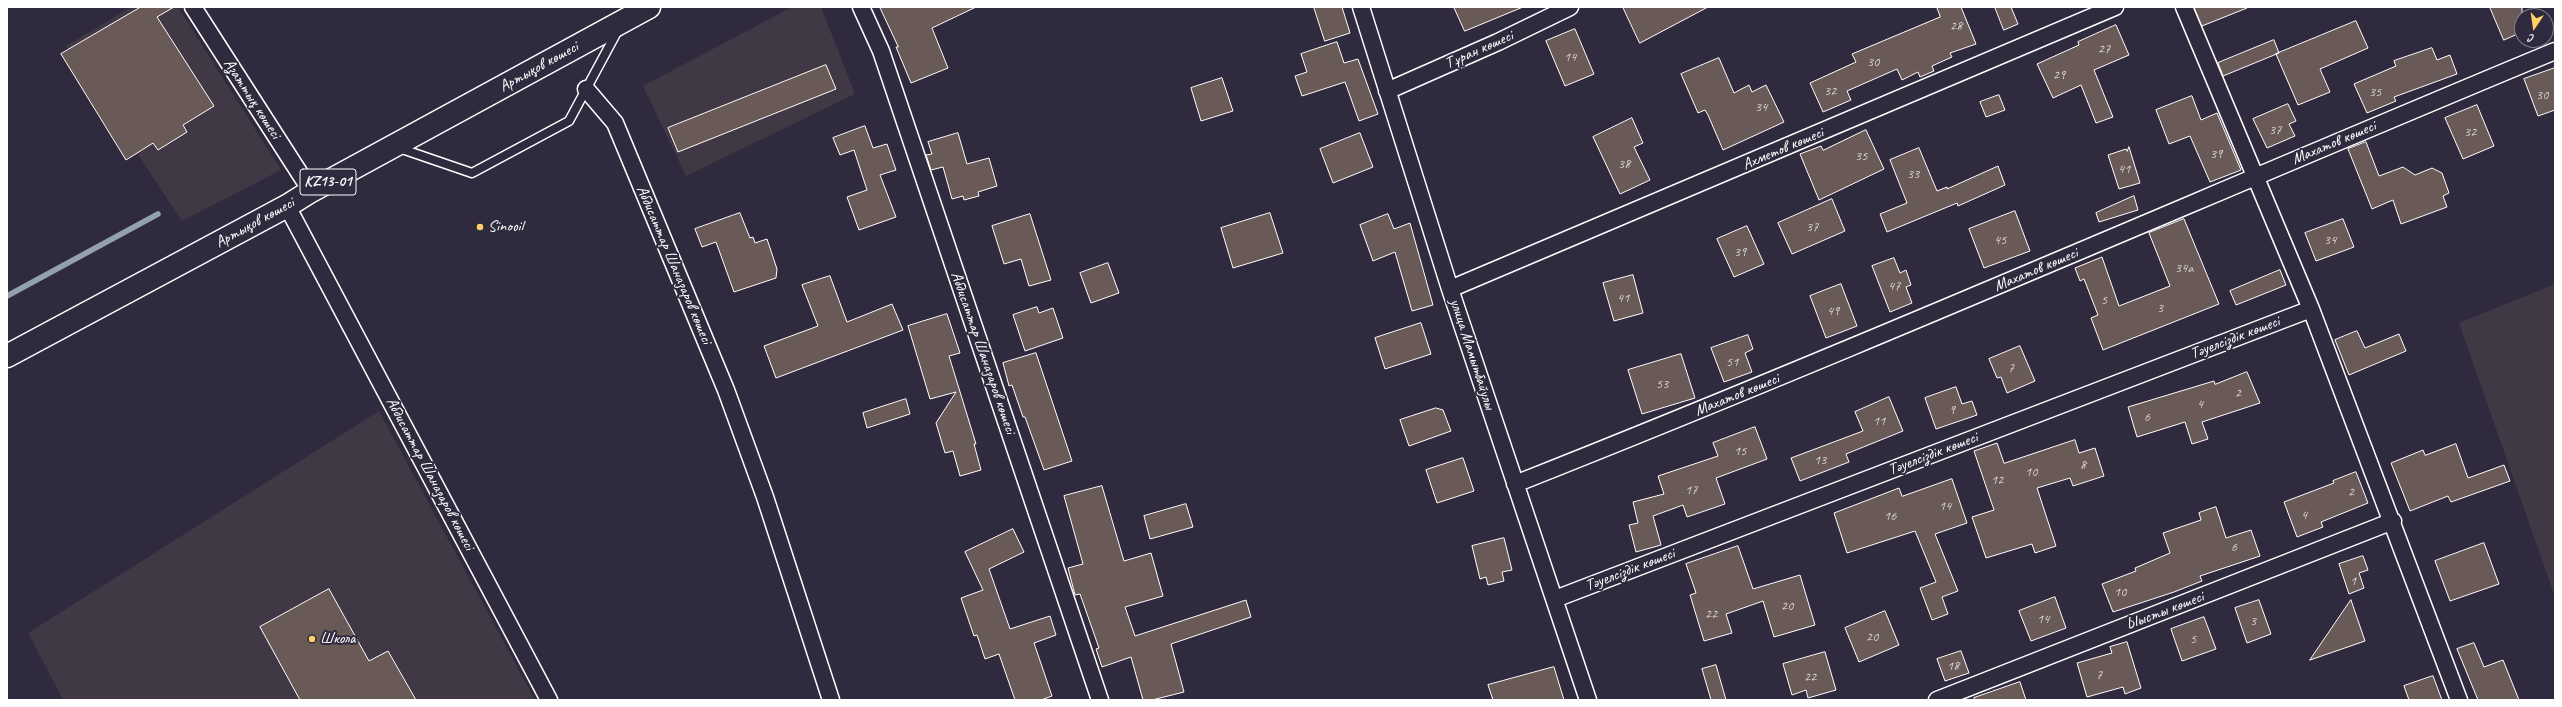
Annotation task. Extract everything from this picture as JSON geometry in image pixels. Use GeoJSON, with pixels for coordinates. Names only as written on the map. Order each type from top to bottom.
{"type":"FeatureCollection","features":[{"type":"Feature","properties":{"kind":"highway","name":"Артықов көшесі"},"geometry":{"type":"LineString","coordinates":[[7,356],[287,206],[311,191],[636,12]]}},
{"type":"Feature","properties":{"kind":"street","name":"Азаттық көшесі"},"geometry":{"type":"LineString","coordinates":[[193,7],[311,191]]}},
{"type":"Feature","properties":{"kind":"street","name":"Абдисаттар Шаназаров көшесі"},"geometry":{"type":"LineString","coordinates":[[861,7],[884,58],[1100,700]]}},
{"type":"Feature","properties":{"kind":"street","name":"улица Мамытбайулы"},"geometry":{"type":"LineString","coordinates":[[1361,7],[1450,289],[1588,700]]}},
{"type":"Feature","properties":{"kind":"street","name":"Тұран көшесі"},"geometry":{"type":"LineString","coordinates":[[1387,90],[1498,42],[1570,7]]}},
{"type":"Feature","properties":{"kind":"street","name":"Ахметов көшесі"},"geometry":{"type":"LineString","coordinates":[[1450,289],[2115,7]]}},
{"type":"Feature","properties":{"kind":"street"},"geometry":{"type":"LineString","coordinates":[[2184,7],[2256,175],[2311,309],[2393,521],[2459,700]]}},
{"type":"Feature","properties":{"kind":"street","name":"Махатов көшесі"},"geometry":{"type":"LineString","coordinates":[[1515,484],[1818,363],[2256,175],[2555,51]]}},
{"type":"Feature","properties":{"kind":"street","name":"Абдисаттар Шаназаров көшесі"},"geometry":{"type":"LineString","coordinates":[[586,89],[615,123],[726,390],[765,497],[831,700]]}},
{"type":"Feature","properties":{"kind":"street","name":"Абдисаттар Шаназаров көшесі"},"geometry":{"type":"LineString","coordinates":[[287,206],[549,700]]}},
{"type":"Feature","properties":{"kind":"street","name":"Тәуелсіздік көшесі"},"geometry":{"type":"LineString","coordinates":[[1555,598],[2311,309]]}},
{"type":"Feature","properties":{"kind":"street","name":"Ыысты көшесі"},"geometry":{"type":"LineString","coordinates":[[1937,700],[2393,521]]}},
{"type":"Feature","properties":{"kind":"lane"},"geometry":{"type":"LineString","coordinates":[[394,146],[472,173],[569,121],[586,89],[636,12]]}},
{"type":"Feature","properties":{"kind":"shaded area"},"geometry":{"type":"Polygon","coordinates":[[[131,7],[178,7],[281,170],[182,221],[66,46],[131,7]]]}},
{"type":"Feature","properties":{"kind":"shaded area"},"geometry":{"type":"Polygon","coordinates":[[[792,7],[821,7],[855,94],[686,176],[643,86],[792,7]]]}},
{"type":"Feature","properties":{"kind":"shaded area"},"geometry":{"type":"Polygon","coordinates":[[[2555,284],[2555,597],[2459,323],[2555,284]]]}},
{"type":"Feature","properties":{"kind":"shaded area"},"geometry":{"type":"Polygon","coordinates":[[[379,411],[535,700],[63,700],[28,633],[379,411]]]}},
{"type":"Feature","properties":{"kind":"building"},"geometry":{"type":"Polygon","coordinates":[[[141,7],[174,7],[157,17],[214,106],[183,125],[187,132],[158,150],[153,143],[126,160],[61,54],[141,7]]]}},
{"type":"Feature","properties":{"kind":"building"},"geometry":{"type":"Polygon","coordinates":[[[880,7],[976,7],[932,28],[948,68],[911,83],[896,47],[898,47],[880,7]]]}},
{"type":"Feature","properties":{"kind":"building"},"geometry":{"type":"Polygon","coordinates":[[[1314,7],[1342,7],[1350,33],[1325,41],[1314,7]]]}},
{"type":"Feature","properties":{"kind":"building"},"geometry":{"type":"Polygon","coordinates":[[[1454,7],[1523,7],[1465,31],[1454,7]]]}},
{"type":"Feature","properties":{"kind":"building"},"geometry":{"type":"Polygon","coordinates":[[[1623,7],[1708,7],[1640,43],[1623,7]]]}},
{"type":"Feature","properties":{"kind":"building"},"geometry":{"type":"Polygon","coordinates":[[[1937,7],[1961,7],[1976,44],[1950,53],[1952,57],[1932,66],[1934,71],[1920,77],[1918,72],[1902,80],[1897,69],[1847,91],[1851,100],[1823,112],[1810,83],[1856,62],[1852,54],[1940,17],[1937,7]]]}},
{"type":"Feature","properties":{"kind":"building"},"geometry":{"type":"Polygon","coordinates":[[[1995,7],[2011,7],[2018,24],[2004,30],[1995,7]]]}},
{"type":"Feature","properties":{"kind":"building"},"geometry":{"type":"Polygon","coordinates":[[[2194,7],[2247,7],[2247,8],[2202,26],[2194,7]]]}},
{"type":"Feature","properties":{"kind":"building"},"geometry":{"type":"Polygon","coordinates":[[[2490,7],[2522,7],[2514,8],[2514,36],[2504,40],[2490,7]]]}},
{"type":"Feature","properties":{"kind":"building"},"geometry":{"type":"Polygon","coordinates":[[[2356,21],[2368,48],[2320,69],[2330,92],[2298,105],[2276,54],[2356,21]]]}},
{"type":"Feature","properties":{"kind":"building"},"geometry":{"type":"Polygon","coordinates":[[[2116,25],[2129,55],[2094,70],[2113,117],[2096,123],[2081,85],[2053,98],[2037,64],[2079,45],[2078,42],[2116,25]]]}},
{"type":"Feature","properties":{"kind":"building"},"geometry":{"type":"Polygon","coordinates":[[[1575,29],[1594,74],[1565,86],[1546,41],[1575,29]]]}},
{"type":"Feature","properties":{"kind":"building"},"geometry":{"type":"Polygon","coordinates":[[[2274,40],[2279,53],[2223,76],[2218,63],[2274,40]]]}},
{"type":"Feature","properties":{"kind":"building"},"geometry":{"type":"Polygon","coordinates":[[[1337,42],[1344,63],[1358,59],[1378,114],[1359,121],[1345,82],[1302,96],[1295,76],[1307,72],[1301,54],[1337,42]]]}},
{"type":"Feature","properties":{"kind":"building"},"geometry":{"type":"Polygon","coordinates":[[[2432,48],[2437,60],[2450,55],[2457,74],[2394,97],[2396,101],[2367,113],[2354,84],[2396,66],[2394,61],[2432,48]]]}},
{"type":"Feature","properties":{"kind":"building"},"geometry":{"type":"Polygon","coordinates":[[[1719,58],[1734,93],[1749,85],[1752,92],[1766,85],[1784,122],[1723,150],[1705,110],[1698,113],[1681,74],[1719,58]]]}},
{"type":"Feature","properties":{"kind":"building"},"geometry":{"type":"Polygon","coordinates":[[[826,65],[836,89],[678,152],[668,128],[826,65]]]}},
{"type":"Feature","properties":{"kind":"building"},"geometry":{"type":"Polygon","coordinates":[[[2555,68],[2555,110],[2538,116],[2524,79],[2555,68]]]}},
{"type":"Feature","properties":{"kind":"building"},"geometry":{"type":"Polygon","coordinates":[[[1222,78],[1233,111],[1201,121],[1191,88],[1222,78]]]}},
{"type":"Feature","properties":{"kind":"building"},"geometry":{"type":"Polygon","coordinates":[[[1999,95],[2005,110],[1986,117],[1980,102],[1999,95]]]}},
{"type":"Feature","properties":{"kind":"building"},"geometry":{"type":"Polygon","coordinates":[[[2192,96],[2201,120],[2217,113],[2241,170],[2210,182],[2190,136],[2169,144],[2156,110],[2192,96]]]}},
{"type":"Feature","properties":{"kind":"building"},"geometry":{"type":"Polygon","coordinates":[[[2288,104],[2296,121],[2289,124],[2295,136],[2267,148],[2253,119],[2288,104]]]}},
{"type":"Feature","properties":{"kind":"building"},"geometry":{"type":"Polygon","coordinates":[[[2477,105],[2494,146],[2463,159],[2445,118],[2477,105]]]}},
{"type":"Feature","properties":{"kind":"building"},"geometry":{"type":"Polygon","coordinates":[[[1632,118],[1643,143],[1634,147],[1650,180],[1620,194],[1593,137],[1632,118]]]}},
{"type":"Feature","properties":{"kind":"building"},"geometry":{"type":"Polygon","coordinates":[[[865,126],[873,148],[887,144],[896,170],[880,175],[896,217],[859,230],[847,197],[867,190],[854,150],[840,155],[833,138],[865,126]]]}},
{"type":"Feature","properties":{"kind":"building"},"geometry":{"type":"Polygon","coordinates":[[[1866,130],[1884,169],[1819,200],[1800,154],[1821,146],[1823,150],[1866,130]]]}},
{"type":"Feature","properties":{"kind":"building"},"geometry":{"type":"Polygon","coordinates":[[[958,133],[967,164],[989,158],[997,186],[978,192],[979,196],[964,200],[963,196],[952,199],[943,167],[931,170],[926,155],[932,154],[928,142],[958,133]]]}},
{"type":"Feature","properties":{"kind":"building"},"geometry":{"type":"Polygon","coordinates":[[[1360,133],[1373,167],[1333,183],[1320,149],[1360,133]]]}},
{"type":"Feature","properties":{"kind":"building"},"geometry":{"type":"Polygon","coordinates":[[[2366,142],[2379,176],[2403,167],[2415,175],[2432,168],[2442,173],[2449,193],[2443,196],[2447,207],[2401,224],[2393,200],[2372,209],[2348,149],[2366,142]]]}},
{"type":"Feature","properties":{"kind":"building"},"geometry":{"type":"Polygon","coordinates":[[[2129,147],[2140,183],[2119,189],[2108,155],[2126,149],[2127,151],[2129,147]]]}},
{"type":"Feature","properties":{"kind":"building"},"geometry":{"type":"Polygon","coordinates":[[[1919,148],[1937,191],[1947,187],[1947,189],[1998,166],[2005,185],[1958,206],[1957,203],[1887,232],[1880,214],[1907,203],[1890,160],[1919,148]]]}},
{"type":"Feature","properties":{"kind":"building"},"geometry":{"type":"Polygon","coordinates":[[[2134,196],[2138,210],[2099,222],[2096,213],[2134,196]]]}},
{"type":"Feature","properties":{"kind":"building"},"geometry":{"type":"Polygon","coordinates":[[[1832,199],[1845,231],[1792,254],[1778,223],[1832,199]]]}},
{"type":"Feature","properties":{"kind":"building"},"geometry":{"type":"Polygon","coordinates":[[[2015,211],[2030,251],[1984,268],[1969,229],[2015,211]]]}},
{"type":"Feature","properties":{"kind":"building"},"geometry":{"type":"Polygon","coordinates":[[[740,213],[750,238],[753,237],[755,243],[767,239],[777,269],[776,278],[734,292],[716,242],[702,247],[695,229],[740,213]]]}},
{"type":"Feature","properties":{"kind":"building"},"geometry":{"type":"Polygon","coordinates":[[[1270,213],[1283,253],[1233,268],[1221,228],[1270,213]]]}},
{"type":"Feature","properties":{"kind":"building"},"geometry":{"type":"Polygon","coordinates":[[[1030,214],[1051,280],[1029,286],[1021,259],[1004,264],[992,226],[1030,214]]]}},
{"type":"Feature","properties":{"kind":"building"},"geometry":{"type":"Polygon","coordinates":[[[1388,214],[1394,229],[1410,223],[1433,305],[1412,311],[1395,252],[1373,261],[1360,225],[1388,214]]]}},
{"type":"Feature","properties":{"kind":"building"},"geometry":{"type":"Polygon","coordinates":[[[2184,219],[2219,304],[2103,350],[2091,318],[2098,315],[2084,279],[2080,281],[2075,268],[2102,257],[2119,306],[2170,286],[2149,233],[2184,219]]]}},
{"type":"Feature","properties":{"kind":"building"},"geometry":{"type":"Polygon","coordinates":[[[2343,219],[2354,247],[2316,261],[2305,233],[2343,219]]]}},
{"type":"Feature","properties":{"kind":"building"},"geometry":{"type":"Polygon","coordinates":[[[1747,226],[1764,264],[1734,277],[1717,239],[1747,226]]]}},
{"type":"Feature","properties":{"kind":"building"},"geometry":{"type":"Polygon","coordinates":[[[1894,258],[1900,273],[1906,270],[1911,285],[1906,287],[1912,303],[1890,312],[1872,266],[1894,258]]]}},
{"type":"Feature","properties":{"kind":"building"},"geometry":{"type":"Polygon","coordinates":[[[1108,263],[1119,293],[1091,303],[1080,273],[1108,263]]]}},
{"type":"Feature","properties":{"kind":"building"},"geometry":{"type":"Polygon","coordinates":[[[2280,270],[2286,285],[2236,305],[2230,291],[2280,270]]]}},
{"type":"Feature","properties":{"kind":"building"},"geometry":{"type":"Polygon","coordinates":[[[1633,275],[1643,313],[1614,321],[1603,283],[1633,275]]]}},
{"type":"Feature","properties":{"kind":"building"},"geometry":{"type":"Polygon","coordinates":[[[830,276],[847,322],[892,304],[903,330],[776,378],[764,346],[818,326],[802,285],[830,276]]]}},
{"type":"Feature","properties":{"kind":"building"},"geometry":{"type":"Polygon","coordinates":[[[1841,284],[1857,326],[1826,338],[1810,296],[1841,284]]]}},
{"type":"Feature","properties":{"kind":"building"},"geometry":{"type":"Polygon","coordinates":[[[1037,307],[1039,313],[1053,308],[1063,338],[1025,351],[1013,315],[1037,307]]]}},
{"type":"Feature","properties":{"kind":"building"},"geometry":{"type":"Polygon","coordinates":[[[947,314],[960,353],[949,356],[976,444],[974,444],[981,470],[960,476],[953,451],[945,453],[936,423],[956,392],[930,399],[908,326],[947,314]]]}},
{"type":"Feature","properties":{"kind":"building"},"geometry":{"type":"Polygon","coordinates":[[[1421,323],[1431,354],[1385,369],[1375,338],[1421,323]]]}},
{"type":"Feature","properties":{"kind":"building"},"geometry":{"type":"Polygon","coordinates":[[[2357,331],[2365,348],[2399,334],[2406,351],[2349,375],[2335,340],[2357,331]]]}},
{"type":"Feature","properties":{"kind":"building"},"geometry":{"type":"Polygon","coordinates":[[[1748,335],[1753,349],[1745,353],[1752,372],[1724,382],[1711,348],[1748,335]]]}},
{"type":"Feature","properties":{"kind":"building"},"geometry":{"type":"Polygon","coordinates":[[[2020,346],[2035,381],[2007,393],[2001,377],[1997,378],[1989,359],[2020,346]]]}},
{"type":"Feature","properties":{"kind":"building"},"geometry":{"type":"Polygon","coordinates":[[[1036,353],[1072,461],[1044,470],[1012,385],[1009,386],[1003,363],[1036,353]]]}},
{"type":"Feature","properties":{"kind":"building"},"geometry":{"type":"Polygon","coordinates":[[[1681,354],[1695,398],[1642,414],[1628,370],[1681,354]]]}},
{"type":"Feature","properties":{"kind":"building"},"geometry":{"type":"Polygon","coordinates":[[[2247,372],[2260,403],[2202,422],[2208,439],[2192,444],[2185,422],[2137,437],[2128,407],[2214,381],[2215,384],[2247,372]]]}},
{"type":"Feature","properties":{"kind":"building"},"geometry":{"type":"Polygon","coordinates":[[[1956,387],[1962,404],[1972,401],[1977,415],[1936,429],[1925,398],[1956,387]]]}},
{"type":"Feature","properties":{"kind":"building"},"geometry":{"type":"Polygon","coordinates":[[[1889,397],[1903,431],[1846,454],[1849,462],[1800,481],[1791,458],[1863,431],[1855,412],[1889,397]]]}},
{"type":"Feature","properties":{"kind":"building"},"geometry":{"type":"Polygon","coordinates":[[[906,399],[910,414],[867,428],[863,413],[906,399]]]}},
{"type":"Feature","properties":{"kind":"building"},"geometry":{"type":"Polygon","coordinates":[[[1436,408],[1443,410],[1451,431],[1409,446],[1400,420],[1436,408]]]}},
{"type":"Feature","properties":{"kind":"building"},"geometry":{"type":"Polygon","coordinates":[[[1755,427],[1767,459],[1716,478],[1725,504],[1687,517],[1683,505],[1653,516],[1661,545],[1636,552],[1629,525],[1638,523],[1633,502],[1664,494],[1658,476],[1718,456],[1713,443],[1755,427]]]}},
{"type":"Feature","properties":{"kind":"building"},"geometry":{"type":"Polygon","coordinates":[[[2075,440],[2079,453],[2095,448],[2104,476],[2073,486],[2070,478],[2037,488],[2056,546],[2035,553],[2032,544],[1986,558],[1972,517],[1994,510],[1974,451],[1997,443],[2004,463],[2075,440]]]}},
{"type":"Feature","properties":{"kind":"building"},"geometry":{"type":"Polygon","coordinates":[[[2456,444],[2468,478],[2504,465],[2510,481],[2451,502],[2448,496],[2410,511],[2391,463],[2423,450],[2425,455],[2456,444]]]}},
{"type":"Feature","properties":{"kind":"building"},"geometry":{"type":"Polygon","coordinates":[[[1463,458],[1474,491],[1437,503],[1426,470],[1463,458]]]}},
{"type":"Feature","properties":{"kind":"building"},"geometry":{"type":"Polygon","coordinates":[[[2356,472],[2368,503],[2321,522],[2323,527],[2297,537],[2284,502],[2334,483],[2333,481],[2356,472]]]}},
{"type":"Feature","properties":{"kind":"building"},"geometry":{"type":"Polygon","coordinates":[[[1952,479],[1967,523],[1935,534],[1958,591],[1942,597],[1948,614],[1932,620],[1920,588],[1936,582],[1915,531],[1847,553],[1834,513],[1899,488],[1902,496],[1952,479]]]}},
{"type":"Feature","properties":{"kind":"building"},"geometry":{"type":"Polygon","coordinates":[[[1102,486],[1124,561],[1151,553],[1163,596],[1125,607],[1135,636],[1246,600],[1251,617],[1171,644],[1184,692],[1152,700],[1143,700],[1131,657],[1102,667],[1096,649],[1099,648],[1080,594],[1075,595],[1068,568],[1083,564],[1064,496],[1102,486]]]}},
{"type":"Feature","properties":{"kind":"building"},"geometry":{"type":"Polygon","coordinates":[[[1186,504],[1193,527],[1150,539],[1144,516],[1186,504]]]}},
{"type":"Feature","properties":{"kind":"building"},"geometry":{"type":"Polygon","coordinates":[[[2216,507],[2226,538],[2251,530],[2260,556],[2200,576],[2202,581],[2174,592],[2113,612],[2102,584],[2136,571],[2135,568],[2170,553],[2163,533],[2201,520],[2199,513],[2216,507]]]}},
{"type":"Feature","properties":{"kind":"building"},"geometry":{"type":"Polygon","coordinates":[[[1013,529],[1024,552],[989,569],[1010,629],[1050,616],[1056,635],[1034,643],[1052,696],[1041,700],[1015,700],[999,654],[985,659],[977,635],[974,636],[961,598],[983,590],[965,552],[1013,529]]]}},
{"type":"Feature","properties":{"kind":"building"},"geometry":{"type":"Polygon","coordinates":[[[1504,538],[1512,570],[1502,572],[1504,581],[1488,585],[1486,577],[1480,579],[1472,546],[1504,538]]]}},
{"type":"Feature","properties":{"kind":"building"},"geometry":{"type":"Polygon","coordinates":[[[2484,543],[2499,584],[2450,601],[2435,561],[2484,543]]]}},
{"type":"Feature","properties":{"kind":"building"},"geometry":{"type":"Polygon","coordinates":[[[1738,546],[1753,589],[1800,575],[1815,625],[1774,637],[1763,601],[1726,614],[1732,633],[1704,641],[1690,595],[1696,593],[1686,564],[1738,546]]]}},
{"type":"Feature","properties":{"kind":"building"},"geometry":{"type":"Polygon","coordinates":[[[2363,556],[2368,570],[2359,573],[2364,588],[2349,594],[2339,564],[2363,556]]]}},
{"type":"Feature","properties":{"kind":"building","name":"Школа"},"geometry":{"type":"Polygon","coordinates":[[[329,589],[369,661],[388,651],[416,700],[300,700],[260,627],[329,589]]]}},
{"type":"Feature","properties":{"kind":"building"},"geometry":{"type":"Polygon","coordinates":[[[2055,597],[2066,628],[2031,641],[2019,611],[2055,597]]]}},
{"type":"Feature","properties":{"kind":"building"},"geometry":{"type":"Polygon","coordinates":[[[2259,600],[2271,634],[2247,643],[2235,608],[2259,600]]]}},
{"type":"Feature","properties":{"kind":"building"},"geometry":{"type":"Polygon","coordinates":[[[2351,600],[2365,641],[2310,660],[2351,600]]]}},
{"type":"Feature","properties":{"kind":"building"},"geometry":{"type":"Polygon","coordinates":[[[1885,611],[1899,645],[1859,662],[1845,628],[1885,611]]]}},
{"type":"Feature","properties":{"kind":"building"},"geometry":{"type":"Polygon","coordinates":[[[2204,617],[2216,649],[2182,661],[2171,629],[2204,617]]]}},
{"type":"Feature","properties":{"kind":"building"},"geometry":{"type":"Polygon","coordinates":[[[2127,642],[2141,688],[2125,694],[2123,687],[2087,697],[2077,663],[2112,653],[2110,647],[2127,642]]]}},
{"type":"Feature","properties":{"kind":"building"},"geometry":{"type":"Polygon","coordinates":[[[2474,643],[2484,667],[2503,660],[2519,700],[2478,700],[2457,649],[2474,643]]]}},
{"type":"Feature","properties":{"kind":"building"},"geometry":{"type":"Polygon","coordinates":[[[1961,651],[1969,673],[1945,681],[1937,659],[1961,651]]]}},
{"type":"Feature","properties":{"kind":"building"},"geometry":{"type":"Polygon","coordinates":[[[1825,652],[1836,690],[1808,698],[1806,690],[1792,695],[1783,664],[1825,652]]]}},
{"type":"Feature","properties":{"kind":"building"},"geometry":{"type":"Polygon","coordinates":[[[1716,665],[1726,700],[1711,700],[1702,669],[1716,665]]]}},
{"type":"Feature","properties":{"kind":"building"},"geometry":{"type":"Polygon","coordinates":[[[1554,667],[1564,700],[1493,700],[1488,685],[1554,667]]]}},
{"type":"Feature","properties":{"kind":"building"},"geometry":{"type":"Polygon","coordinates":[[[2433,676],[2442,700],[2409,700],[2404,686],[2433,676]]]}},
{"type":"Feature","properties":{"kind":"building"},"geometry":{"type":"Polygon","coordinates":[[[2020,682],[2026,700],[1975,700],[1974,698],[2020,682]]]}},
{"type":"Feature","properties":{"kind":"waterway"},"geometry":{"type":"LineString","coordinates":[[7,296],[158,214]]}},
{"type":"Feature","properties":{"kind":"place","name":"Sinooil"},"geometry":{"type":"Point","coordinates":[480,227]}},
{"type":"Feature","properties":{"kind":"place","name":"Школа"},"geometry":{"type":"Point","coordinates":[312,639]}}]}
